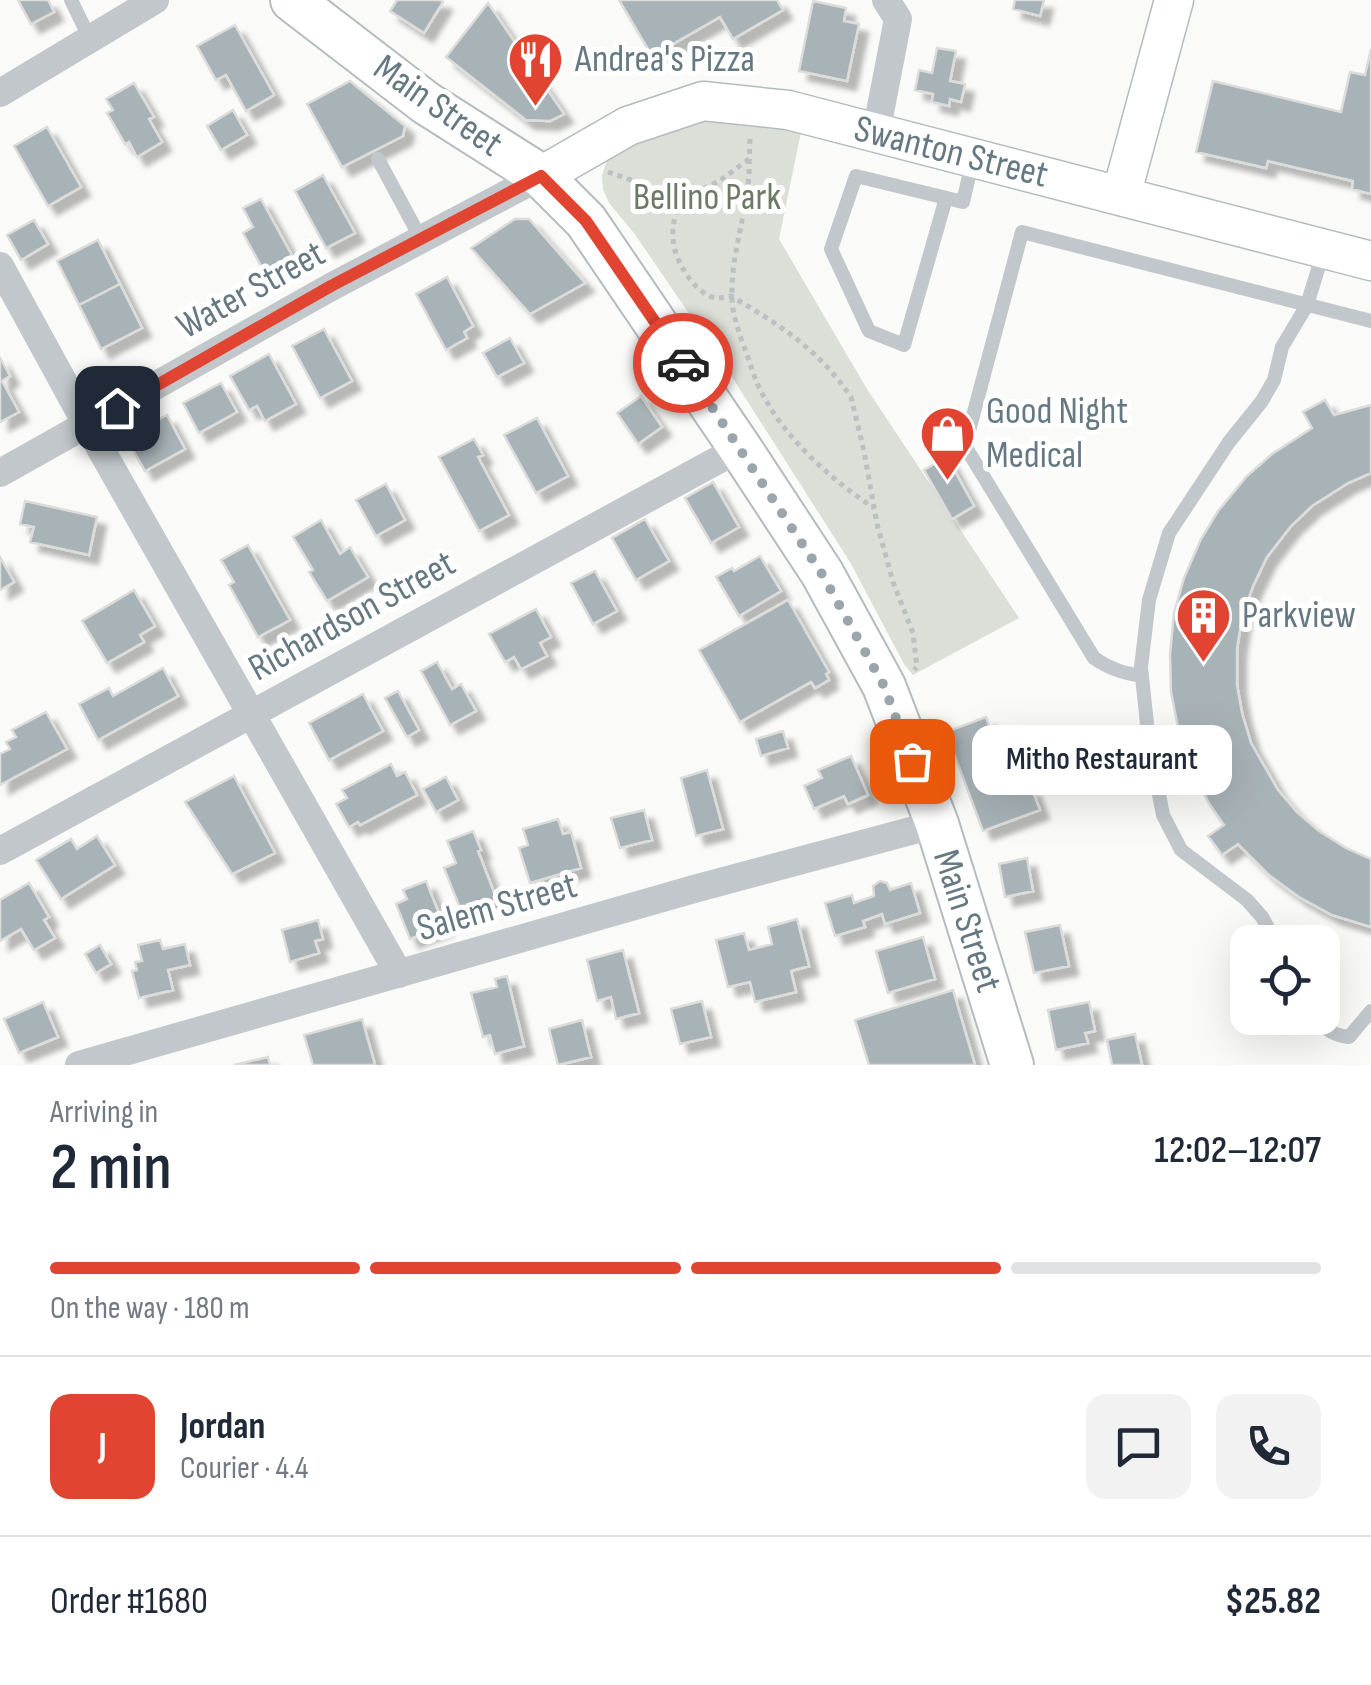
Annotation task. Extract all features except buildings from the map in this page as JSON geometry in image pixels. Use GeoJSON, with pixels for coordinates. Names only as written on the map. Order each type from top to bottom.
{"type":"FeatureCollection","features":[{"type":"Feature","properties":{"kind":"main road","name":"Main Street"},"geometry":{"type":"LineString","coordinates":[[310,9],[426,103],[541,176],[586,221],[740,448],[822,574],[888,698],[937,824],[1012,1065]]}},
{"type":"Feature","properties":{"kind":"street"},"geometry":{"type":"LineString","coordinates":[[0,93],[155,0]]}},
{"type":"Feature","properties":{"kind":"street"},"geometry":{"type":"LineString","coordinates":[[876,133],[898,20],[886,0]]}},
{"type":"Feature","properties":{"kind":"street"},"geometry":{"type":"LineString","coordinates":[[1122,196],[1174,0]]}},
{"type":"Feature","properties":{"kind":"street","name":"Swanton Street"},"geometry":{"type":"LineString","coordinates":[[541,176],[628,126],[703,101],[753,106],[788,110],[1371,261]]}},
{"type":"Feature","properties":{"kind":"street","name":"Water Street"},"geometry":{"type":"LineString","coordinates":[[0,473],[331,286],[541,176]]}},
{"type":"Feature","properties":{"kind":"street"},"geometry":{"type":"LineString","coordinates":[[0,266],[86,426],[399,974]]}},
{"type":"Feature","properties":{"kind":"street","name":"Richardson Street"},"geometry":{"type":"LineString","coordinates":[[0,852],[740,448]]}},
{"type":"Feature","properties":{"kind":"street","name":"Salem Street"},"geometry":{"type":"LineString","coordinates":[[79,1065],[694,889],[937,824]]}},
{"type":"Feature","properties":{"kind":"lane"},"geometry":{"type":"LineString","coordinates":[[71,0],[90,39]]}},
{"type":"Feature","properties":{"kind":"lane"},"geometry":{"type":"LineString","coordinates":[[946,198],[904,344],[869,331],[831,249],[856,176],[946,198],[962,202],[973,158]]}},
{"type":"Feature","properties":{"kind":"lane"},"geometry":{"type":"LineString","coordinates":[[378,159],[420,239]]}},
{"type":"Feature","properties":{"kind":"lane"},"geometry":{"type":"LineString","coordinates":[[1142,676],[1122,673],[1094,658],[965,446],[1022,232],[1371,321]]}},
{"type":"Feature","properties":{"kind":"lane"},"geometry":{"type":"LineString","coordinates":[[1266,925],[1247,900],[1181,850],[1163,815],[1149,743],[1142,676],[1150,600],[1169,533],[1274,380],[1282,347],[1306,304],[1324,249]]}},
{"type":"Feature","properties":{"kind":"lane"},"geometry":{"type":"LineString","coordinates":[[1334,1035],[1350,1036],[1371,1011]]}},
{"type":"Feature","properties":{"kind":"path"},"geometry":{"type":"LineString","coordinates":[[753,106],[749,183],[734,254],[731,296],[736,326],[768,406],[797,444],[875,509]]}},
{"type":"Feature","properties":{"kind":"path"},"geometry":{"type":"LineString","coordinates":[[749,159],[721,180],[680,201],[673,246],[677,262],[696,288],[715,298],[731,296],[814,352],[851,397],[893,582],[913,633],[917,666],[888,698]]}},
{"type":"Feature","properties":{"kind":"path"},"geometry":{"type":"LineString","coordinates":[[607,171],[680,201]]}},
{"type":"Feature","properties":{"kind":"green space","name":"Bellino Park"},"geometry":{"type":"Polygon","coordinates":[[[712,113],[801,132],[779,239],[867,389],[1019,618],[913,675],[850,562],[725,366],[609,203],[603,189],[602,175],[608,158],[619,148],[712,113]]]}},
{"type":"Feature","properties":{"kind":"way so far"},"geometry":{"type":"LineString","coordinates":[[683,363],[822,574],[884,686],[912,761]]}},
{"type":"Feature","properties":{"kind":"place","name":"Andrea's Pizza"},"geometry":{"type":"Point","coordinates":[536,108]}},
{"type":"Feature","properties":{"kind":"place","name":"Good Night Medical"},"geometry":{"type":"Point","coordinates":[947,482]}},
{"type":"Feature","properties":{"kind":"place","name":"Parkview"},"geometry":{"type":"Point","coordinates":[1203,664]}},
{"type":"Feature","properties":{"kind":"place","name":"Mitho Restaurant"},"geometry":{"type":"Point","coordinates":[912,761]}},
{"type":"Feature","properties":{"kind":"route"},"geometry":{"type":"LineString","coordinates":[[117,408],[331,286],[541,176],[586,221],[683,363]]}}]}
